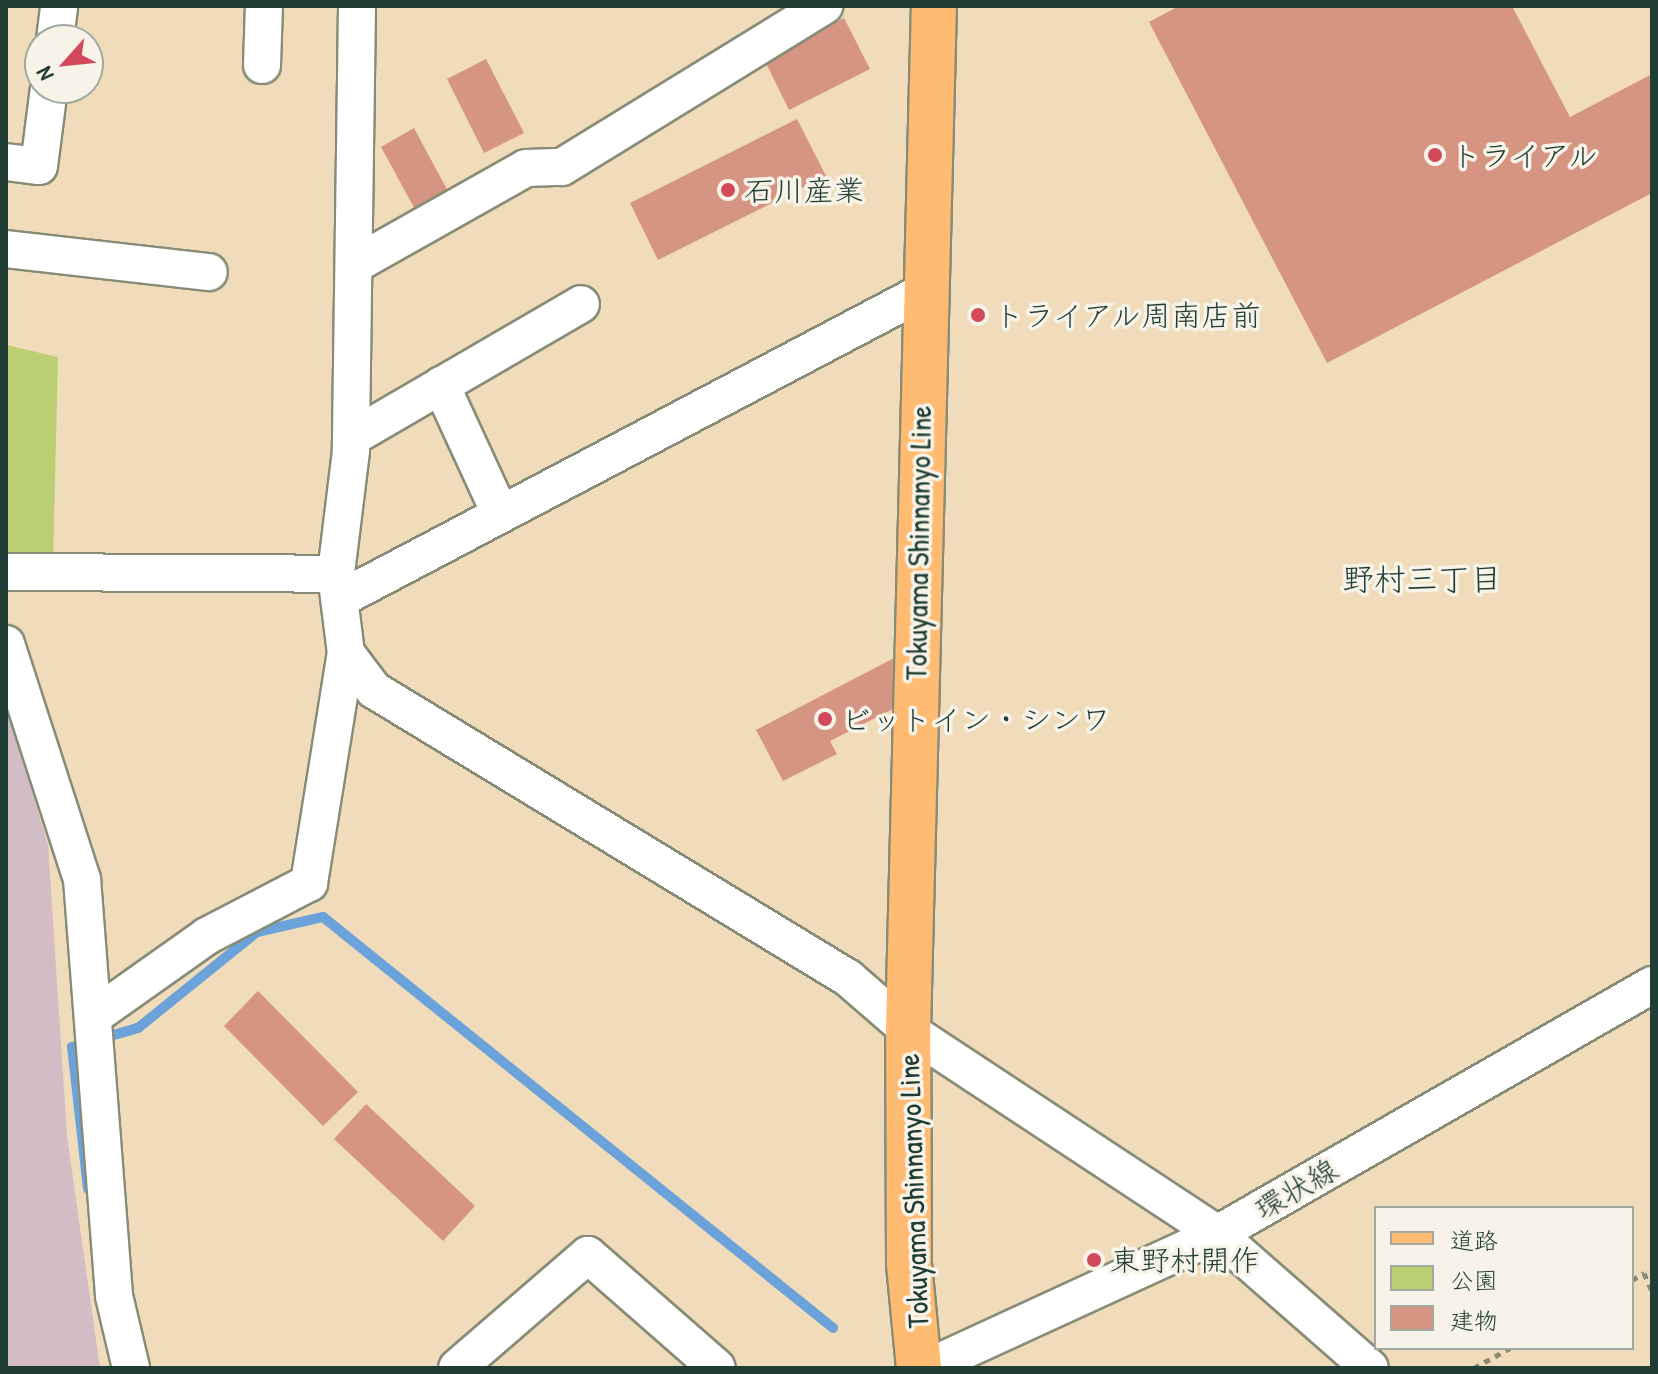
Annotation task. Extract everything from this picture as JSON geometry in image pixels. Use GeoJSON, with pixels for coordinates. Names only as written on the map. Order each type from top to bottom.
{"type":"FeatureCollection","features":[{"type":"Feature","properties":{"kind":"main road","name":"Tokuyama Shinnanyo Line"},"geometry":{"type":"LineString","coordinates":[[919,1368],[909,1264],[908,1030],[923,292],[934,6]]}},
{"type":"Feature","properties":{"kind":"street"},"geometry":{"type":"LineString","coordinates":[[262,65],[264,6]]}},
{"type":"Feature","properties":{"kind":"street"},"geometry":{"type":"LineString","coordinates":[[94,1016],[207,936],[309,883],[346,653],[338,586],[351,438],[357,6]]}},
{"type":"Feature","properties":{"kind":"street"},"geometry":{"type":"LineString","coordinates":[[354,265],[526,168],[562,167],[824,6]]}},
{"type":"Feature","properties":{"kind":"street"},"geometry":{"type":"LineString","coordinates":[[6,162],[39,166],[47,104]]}},
{"type":"Feature","properties":{"kind":"street"},"geometry":{"type":"LineString","coordinates":[[6,249],[209,272]]}},
{"type":"Feature","properties":{"kind":"street"},"geometry":{"type":"LineString","coordinates":[[6,572],[338,586],[499,511],[923,292]]}},
{"type":"Feature","properties":{"kind":"street"},"geometry":{"type":"LineString","coordinates":[[351,438],[581,304]]}},
{"type":"Feature","properties":{"kind":"street"},"geometry":{"type":"LineString","coordinates":[[441,385],[499,511]]}},
{"type":"Feature","properties":{"kind":"street"},"geometry":{"type":"LineString","coordinates":[[6,644],[82,879],[114,1296],[131,1368]]}},
{"type":"Feature","properties":{"kind":"street"},"geometry":{"type":"LineString","coordinates":[[346,653],[374,690],[848,978],[908,1030],[1217,1234],[1370,1368]]}},
{"type":"Feature","properties":{"kind":"street","name":"環状線"},"geometry":{"type":"LineString","coordinates":[[926,1368],[1217,1234],[1652,985]]}},
{"type":"Feature","properties":{"kind":"street"},"geometry":{"type":"LineString","coordinates":[[457,1368],[588,1255],[717,1368]]}},
{"type":"Feature","properties":{"kind":"path"},"geometry":{"type":"LineString","coordinates":[[1634,1279],[1644,1273],[1652,1291]]}},
{"type":"Feature","properties":{"kind":"path"},"geometry":{"type":"LineString","coordinates":[[1474,1368],[1506,1350]]}},
{"type":"Feature","properties":{"kind":"shaded area"},"geometry":{"type":"Polygon","coordinates":[[[6,707],[48,844],[67,1136],[100,1368],[6,1368],[6,707]]]}},
{"type":"Feature","properties":{"kind":"green space"},"geometry":{"type":"Polygon","coordinates":[[[6,345],[58,357],[53,562],[6,561],[6,345]]]}},
{"type":"Feature","properties":{"kind":"building","name":"トライアル"},"geometry":{"type":"Polygon","coordinates":[[[1179,6],[1512,6],[1570,117],[1652,74],[1652,193],[1327,363],[1149,22],[1179,6]]]}},
{"type":"Feature","properties":{"kind":"building"},"geometry":{"type":"Polygon","coordinates":[[[844,18],[870,69],[789,110],[764,59],[844,18]]]}},
{"type":"Feature","properties":{"kind":"building"},"geometry":{"type":"Polygon","coordinates":[[[486,59],[524,133],[484,153],[447,79],[486,59]]]}},
{"type":"Feature","properties":{"kind":"building","name":"石川産業"},"geometry":{"type":"Polygon","coordinates":[[[797,119],[826,176],[658,260],[630,203],[797,119]]]}},
{"type":"Feature","properties":{"kind":"building"},"geometry":{"type":"Polygon","coordinates":[[[414,128],[451,197],[418,215],[381,147],[414,128]]]}},
{"type":"Feature","properties":{"kind":"building","name":"ビットイン・シンワ"},"geometry":{"type":"Polygon","coordinates":[[[896,657],[893,709],[830,741],[837,754],[783,781],[756,730],[896,657]]]}},
{"type":"Feature","properties":{"kind":"building"},"geometry":{"type":"Polygon","coordinates":[[[258,991],[358,1092],[323,1126],[224,1026],[258,991]]]}},
{"type":"Feature","properties":{"kind":"building"},"geometry":{"type":"Polygon","coordinates":[[[366,1104],[475,1206],[443,1241],[334,1139],[366,1104]]]}},
{"type":"Feature","properties":{"kind":"waterway"},"geometry":{"type":"LineString","coordinates":[[88,1189],[72,1047],[138,1028],[257,932],[323,917],[833,1328]]}},
{"type":"Feature","properties":{"kind":"place","name":"トライアル"},"geometry":{"type":"Point","coordinates":[1435,155]}},
{"type":"Feature","properties":{"kind":"place","name":"石川産業"},"geometry":{"type":"Point","coordinates":[728,190]}},
{"type":"Feature","properties":{"kind":"place","name":"トライアル周南店前"},"geometry":{"type":"Point","coordinates":[978,315]}},
{"type":"Feature","properties":{"kind":"place","name":"ビットイン・シンワ"},"geometry":{"type":"Point","coordinates":[825,719]}},
{"type":"Feature","properties":{"kind":"place","name":"東野村開作"},"geometry":{"type":"Point","coordinates":[1094,1260]}},
{"type":"Feature","properties":{"kind":"district","name":"野村三丁目"},"geometry":{"type":"Point","coordinates":[1422,579]}}]}
